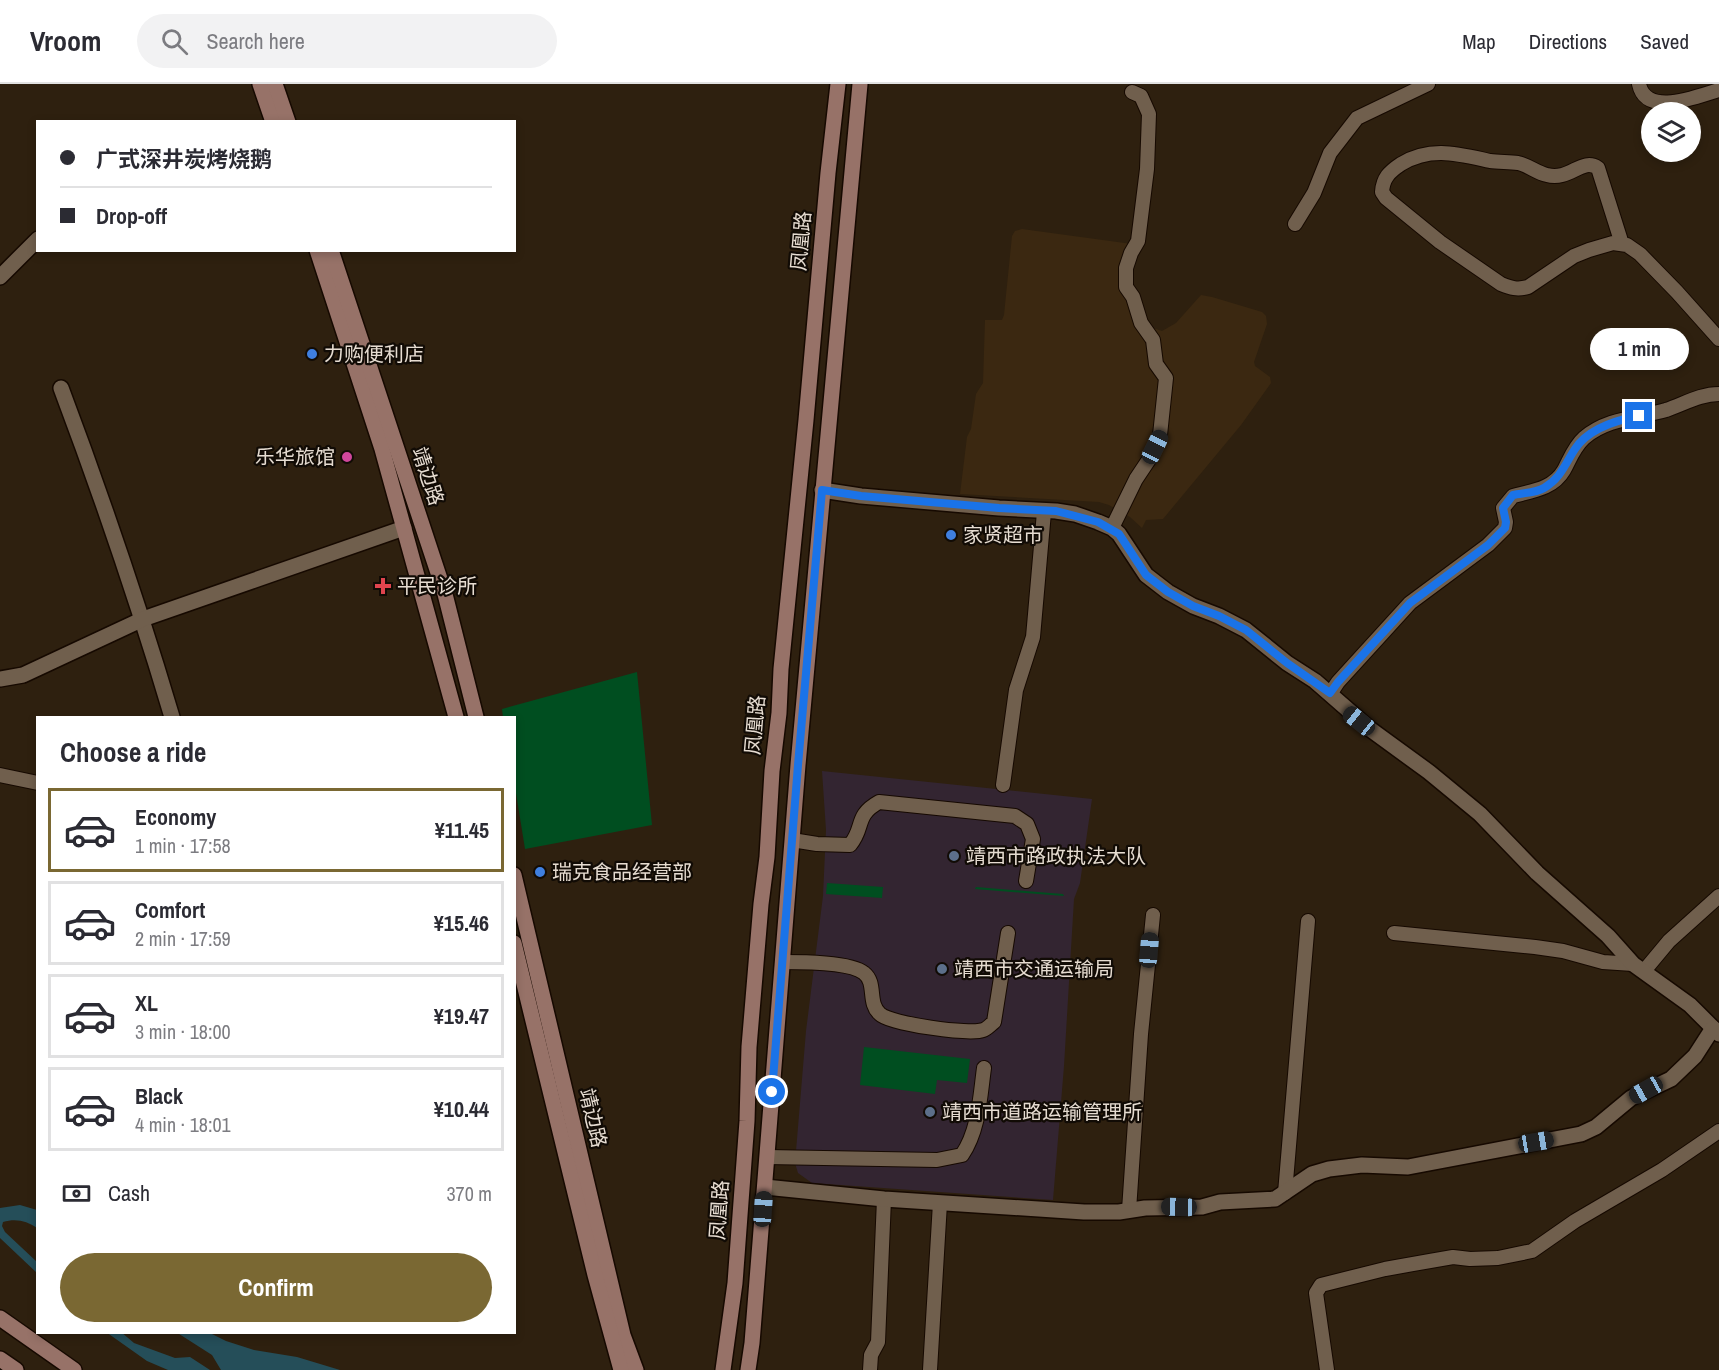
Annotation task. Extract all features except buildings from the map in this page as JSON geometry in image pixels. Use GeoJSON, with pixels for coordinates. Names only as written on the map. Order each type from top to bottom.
{"type":"FeatureCollection","features":[{"type":"Feature","properties":{"kind":"main road"},"geometry":{"type":"LineString","coordinates":[[260,84],[272,120]]}},
{"type":"Feature","properties":{"kind":"main road"},"geometry":{"type":"LineString","coordinates":[[275,84],[287,120]]}},
{"type":"Feature","properties":{"kind":"main road","name":"凤凰路"},"geometry":{"type":"LineString","coordinates":[[723,1370],[735,1283],[747,1122],[749,1047],[760,915],[768,857],[772,771],[779,713],[781,669],[838,84]]}},
{"type":"Feature","properties":{"kind":"main road"},"geometry":{"type":"LineString","coordinates":[[748,1370],[822,490],[860,84]]}},
{"type":"Feature","properties":{"kind":"main road","name":"靖边路"},"geometry":{"type":"LineString","coordinates":[[318,252],[382,449],[456,716]]}},
{"type":"Feature","properties":{"kind":"main road","name":"靖边路"},"geometry":{"type":"LineString","coordinates":[[333,252],[445,594],[476,716]]}},
{"type":"Feature","properties":{"kind":"main road","name":"靖边路"},"geometry":{"type":"LineString","coordinates":[[516,883],[623,1335],[636,1370]]}},
{"type":"Feature","properties":{"kind":"main road","name":"靖边路"},"geometry":{"type":"LineString","coordinates":[[516,951],[595,1275],[621,1370]]}},
{"type":"Feature","properties":{"kind":"main road"},"geometry":{"type":"LineString","coordinates":[[0,1318],[74,1370]]}},
{"type":"Feature","properties":{"kind":"main road"},"geometry":{"type":"LineString","coordinates":[[0,1359],[16,1370]]}},
{"type":"Feature","properties":{"kind":"street"},"geometry":{"type":"LineString","coordinates":[[0,277],[36,241]]}},
{"type":"Feature","properties":{"kind":"street"},"geometry":{"type":"LineString","coordinates":[[61,388],[143,620],[172,716]]}},
{"type":"Feature","properties":{"kind":"street"},"geometry":{"type":"LineString","coordinates":[[765,1187],[884,1199],[1084,1212],[1202,1207],[1220,1202],[1266,1201],[1280,1198],[1312,1174],[1329,1169],[1362,1165],[1408,1167],[1581,1134],[1596,1127],[1630,1098],[1671,1079],[1716,1031],[1690,1005],[1638,967],[1608,936],[1537,873],[1480,814],[1429,772],[1348,712],[1330,693],[1287,663],[1246,630],[1193,606],[1168,592],[1146,575],[1119,534],[1112,528],[1075,514],[1056,511],[1044,512],[861,496],[822,490]]}},
{"type":"Feature","properties":{"kind":"street"},"geometry":{"type":"LineString","coordinates":[[0,679],[23,675],[143,620],[404,528]]}},
{"type":"Feature","properties":{"kind":"lane"},"geometry":{"type":"LineString","coordinates":[[1294,225],[1314,193],[1330,153],[1357,118],[1428,84]]}},
{"type":"Feature","properties":{"kind":"lane"},"geometry":{"type":"LineString","coordinates":[[1639,84],[1647,97],[1658,103],[1684,100],[1719,90]]}},
{"type":"Feature","properties":{"kind":"lane"},"geometry":{"type":"LineString","coordinates":[[1112,528],[1160,435],[1166,378],[1156,364],[1153,340],[1141,322],[1133,297],[1126,288],[1126,268],[1138,241],[1147,170],[1149,114],[1141,96],[1132,92]]}},
{"type":"Feature","properties":{"kind":"lane"},"geometry":{"type":"LineString","coordinates":[[1622,244],[1598,168],[1594,166],[1583,165],[1567,175],[1558,177],[1540,173],[1518,163],[1432,152],[1412,157],[1391,171],[1383,181],[1382,192],[1386,198],[1440,242],[1501,285],[1519,290],[1528,287],[1574,256],[1613,243],[1627,245],[1640,254],[1719,339]]}},
{"type":"Feature","properties":{"kind":"lane"},"geometry":{"type":"LineString","coordinates":[[1330,693],[1410,603],[1500,534],[1506,522],[1503,508],[1513,495],[1542,490],[1555,481],[1564,471],[1576,447],[1584,437],[1624,418],[1662,411],[1696,398],[1719,394]]}},
{"type":"Feature","properties":{"kind":"lane"},"geometry":{"type":"LineString","coordinates":[[1003,785],[1016,690],[1033,637],[1044,512]]}},
{"type":"Feature","properties":{"kind":"lane"},"geometry":{"type":"LineString","coordinates":[[0,775],[36,783]]}},
{"type":"Feature","properties":{"kind":"lane"},"geometry":{"type":"LineString","coordinates":[[792,840],[850,845],[858,836],[860,823],[867,809],[879,802],[1015,816],[1027,824],[1033,839],[1026,881]]}},
{"type":"Feature","properties":{"kind":"lane"},"geometry":{"type":"LineString","coordinates":[[1394,933],[1563,951],[1603,962],[1638,967],[1719,896]]}},
{"type":"Feature","properties":{"kind":"lane"},"geometry":{"type":"LineString","coordinates":[[1129,1210],[1141,1034],[1153,915]]}},
{"type":"Feature","properties":{"kind":"lane"},"geometry":{"type":"LineString","coordinates":[[1285,1193],[1308,921]]}},
{"type":"Feature","properties":{"kind":"lane"},"geometry":{"type":"LineString","coordinates":[[782,962],[853,967],[865,973],[871,981],[874,1008],[881,1016],[893,1022],[971,1032],[984,1030],[994,1022],[1008,933]]}},
{"type":"Feature","properties":{"kind":"lane"},"geometry":{"type":"LineString","coordinates":[[767,1157],[937,1160],[962,1155],[971,1142],[975,1129],[984,1068]]}},
{"type":"Feature","properties":{"kind":"lane"},"geometry":{"type":"LineString","coordinates":[[1327,1370],[1316,1293],[1320,1285],[1385,1269],[1453,1257],[1498,1258],[1532,1251],[1575,1221],[1662,1170],[1719,1131]]}},
{"type":"Feature","properties":{"kind":"lane"},"geometry":{"type":"LineString","coordinates":[[870,1370],[873,1347],[878,1342],[884,1199]]}},
{"type":"Feature","properties":{"kind":"lane"},"geometry":{"type":"LineString","coordinates":[[930,1370],[940,1203]]}},
{"type":"Feature","properties":{"kind":"shaded area"},"geometry":{"type":"Polygon","coordinates":[[[1022,229],[1132,244],[1129,284],[1142,300],[1144,315],[1150,327],[1162,331],[1176,323],[1201,295],[1262,312],[1266,316],[1267,324],[1254,362],[1255,366],[1270,377],[1271,383],[1241,425],[1163,519],[1146,520],[1142,528],[1130,517],[1099,502],[960,494],[967,437],[971,429],[976,394],[983,383],[985,320],[1002,320],[1012,236],[1015,231],[1022,229]]]}},
{"type":"Feature","properties":{"kind":"shaded area"},"geometry":{"type":"Polygon","coordinates":[[[822,771],[1092,799],[1080,883],[1074,899],[1053,1200],[812,1183],[798,1173],[795,1163],[806,1031],[823,896],[826,830],[822,771]]]}},
{"type":"Feature","properties":{"kind":"green space"},"geometry":{"type":"Polygon","coordinates":[[[637,672],[652,825],[525,849],[516,793],[516,716],[503,716],[502,709],[637,672]]]}},
{"type":"Feature","properties":{"kind":"green space"},"geometry":{"type":"Polygon","coordinates":[[[827,883],[883,887],[882,898],[826,894],[827,883]]]}},
{"type":"Feature","properties":{"kind":"green space"},"geometry":{"type":"Polygon","coordinates":[[[976,887],[1063,894],[1064,896],[975,889],[976,887]]]}},
{"type":"Feature","properties":{"kind":"green space"},"geometry":{"type":"Polygon","coordinates":[[[864,1047],[970,1059],[967,1083],[937,1080],[935,1094],[860,1085],[864,1047]]]}},
{"type":"Feature","properties":{"kind":"water"},"geometry":{"type":"Polygon","coordinates":[[[20,1205],[36,1210],[36,1228],[17,1220],[3,1222],[2,1226],[5,1232],[36,1261],[36,1272],[0,1238],[0,1208],[20,1205]]]}},
{"type":"Feature","properties":{"kind":"water"},"geometry":{"type":"Polygon","coordinates":[[[109,1334],[123,1334],[134,1343],[175,1358],[190,1357],[210,1370],[168,1370],[147,1361],[109,1334]]]}},
{"type":"Feature","properties":{"kind":"water"},"geometry":{"type":"Polygon","coordinates":[[[179,1334],[212,1334],[254,1350],[297,1357],[340,1370],[221,1370],[212,1355],[179,1334]]]}},
{"type":"Feature","properties":{"kind":"place","name":"力购便利店"},"geometry":{"type":"Point","coordinates":[312,354]}},
{"type":"Feature","properties":{"kind":"place","name":"乐华旅馆"},"geometry":{"type":"Point","coordinates":[347,457]}},
{"type":"Feature","properties":{"kind":"place","name":"家贤超市"},"geometry":{"type":"Point","coordinates":[951,535]}},
{"type":"Feature","properties":{"kind":"place","name":"平民诊所"},"geometry":{"type":"Point","coordinates":[383,586]}},
{"type":"Feature","properties":{"kind":"place","name":"靖西市路政执法大队"},"geometry":{"type":"Point","coordinates":[954,856]}},
{"type":"Feature","properties":{"kind":"place","name":"瑞克食品经营部"},"geometry":{"type":"Point","coordinates":[540,872]}},
{"type":"Feature","properties":{"kind":"place","name":"靖西市交通运输局"},"geometry":{"type":"Point","coordinates":[942,969]}},
{"type":"Feature","properties":{"kind":"place","name":"靖西市道路运输管理所"},"geometry":{"type":"Point","coordinates":[930,1112]}},
{"type":"Feature","properties":{"kind":"route"},"geometry":{"type":"LineString","coordinates":[[772,1092],[822,490],[861,496],[1044,512],[1056,511],[1075,514],[1098,522],[1119,534],[1146,575],[1168,592],[1246,630],[1287,663],[1330,693],[1410,603],[1500,534],[1506,522],[1503,508],[1513,495],[1542,490],[1555,481],[1564,471],[1576,447],[1584,437],[1624,418],[1639,416]]}}]}
